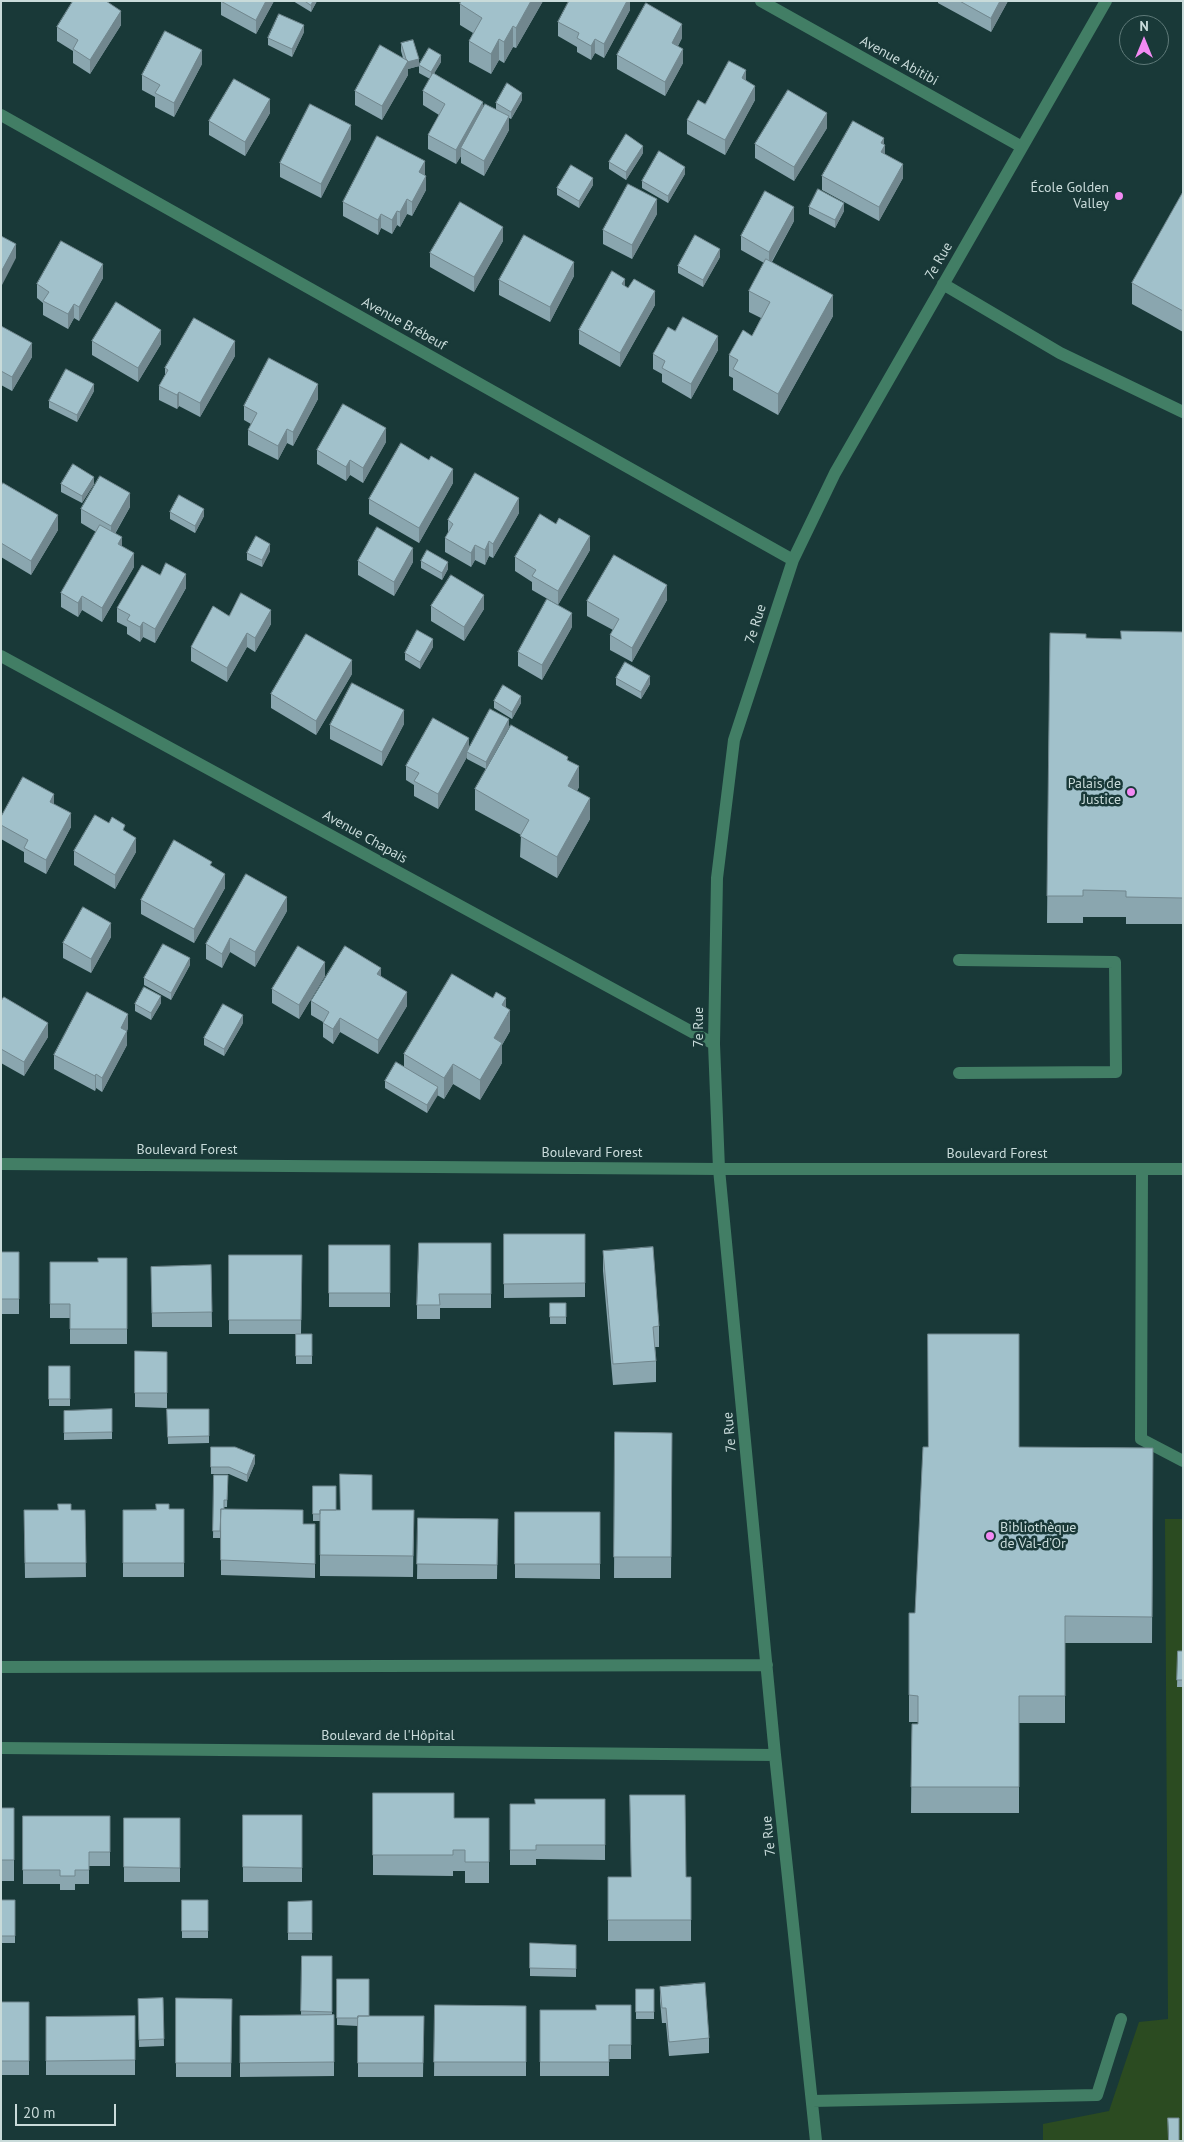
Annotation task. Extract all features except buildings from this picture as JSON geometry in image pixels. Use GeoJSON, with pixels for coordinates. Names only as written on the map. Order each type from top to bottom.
{"type":"FeatureCollection","features":[{"type":"Feature","properties":{"kind":"street","name":"Avenue Abitibi"},"geometry":{"type":"LineString","coordinates":[[761,1],[1022,147]]}},
{"type":"Feature","properties":{"kind":"street","name":"7e Rue"},"geometry":{"type":"LineString","coordinates":[[816,2141],[719,1169],[714,1044],[717,878],[734,740],[792,560],[835,474],[1106,1]]}},
{"type":"Feature","properties":{"kind":"street","name":"Avenue Brébeuf"},"geometry":{"type":"LineString","coordinates":[[1,115],[792,560]]}},
{"type":"Feature","properties":{"kind":"street"},"geometry":{"type":"LineString","coordinates":[[944,284],[1060,353],[1183,412]]}},
{"type":"Feature","properties":{"kind":"street","name":"Avenue Chapais"},"geometry":{"type":"LineString","coordinates":[[1,656],[714,1044]]}},
{"type":"Feature","properties":{"kind":"street"},"geometry":{"type":"LineString","coordinates":[[959,960],[1114,962],[1116,1072],[959,1073]]}},
{"type":"Feature","properties":{"kind":"street","name":"Boulevard Forest"},"geometry":{"type":"LineString","coordinates":[[1,1164],[719,1169],[1183,1169]]}},
{"type":"Feature","properties":{"kind":"street"},"geometry":{"type":"LineString","coordinates":[[1142,1169],[1141,1439],[1183,1461]]}},
{"type":"Feature","properties":{"kind":"street"},"geometry":{"type":"LineString","coordinates":[[1,1667],[767,1665]]}},
{"type":"Feature","properties":{"kind":"street","name":"Boulevard de l'Hôpital"},"geometry":{"type":"LineString","coordinates":[[1,1748],[776,1755]]}},
{"type":"Feature","properties":{"kind":"street"},"geometry":{"type":"LineString","coordinates":[[812,2101],[1097,2095],[1121,2019]]}},
{"type":"Feature","properties":{"kind":"green space"},"geometry":{"type":"Polygon","coordinates":[[[1165,1519],[1183,1519],[1183,2141],[1043,2141],[1043,2124],[1109,2111],[1139,2022],[1168,2019],[1165,1519]]]}},
{"type":"Feature","properties":{"kind":"place","name":"École Golden Valley"},"geometry":{"type":"Point","coordinates":[1119,196]}},
{"type":"Feature","properties":{"kind":"place","name":"Palais de Justice"},"geometry":{"type":"Point","coordinates":[1131,792]}},
{"type":"Feature","properties":{"kind":"place","name":"Bibliothèque de Val-d’Or"},"geometry":{"type":"Point","coordinates":[990,1536]}}]}
